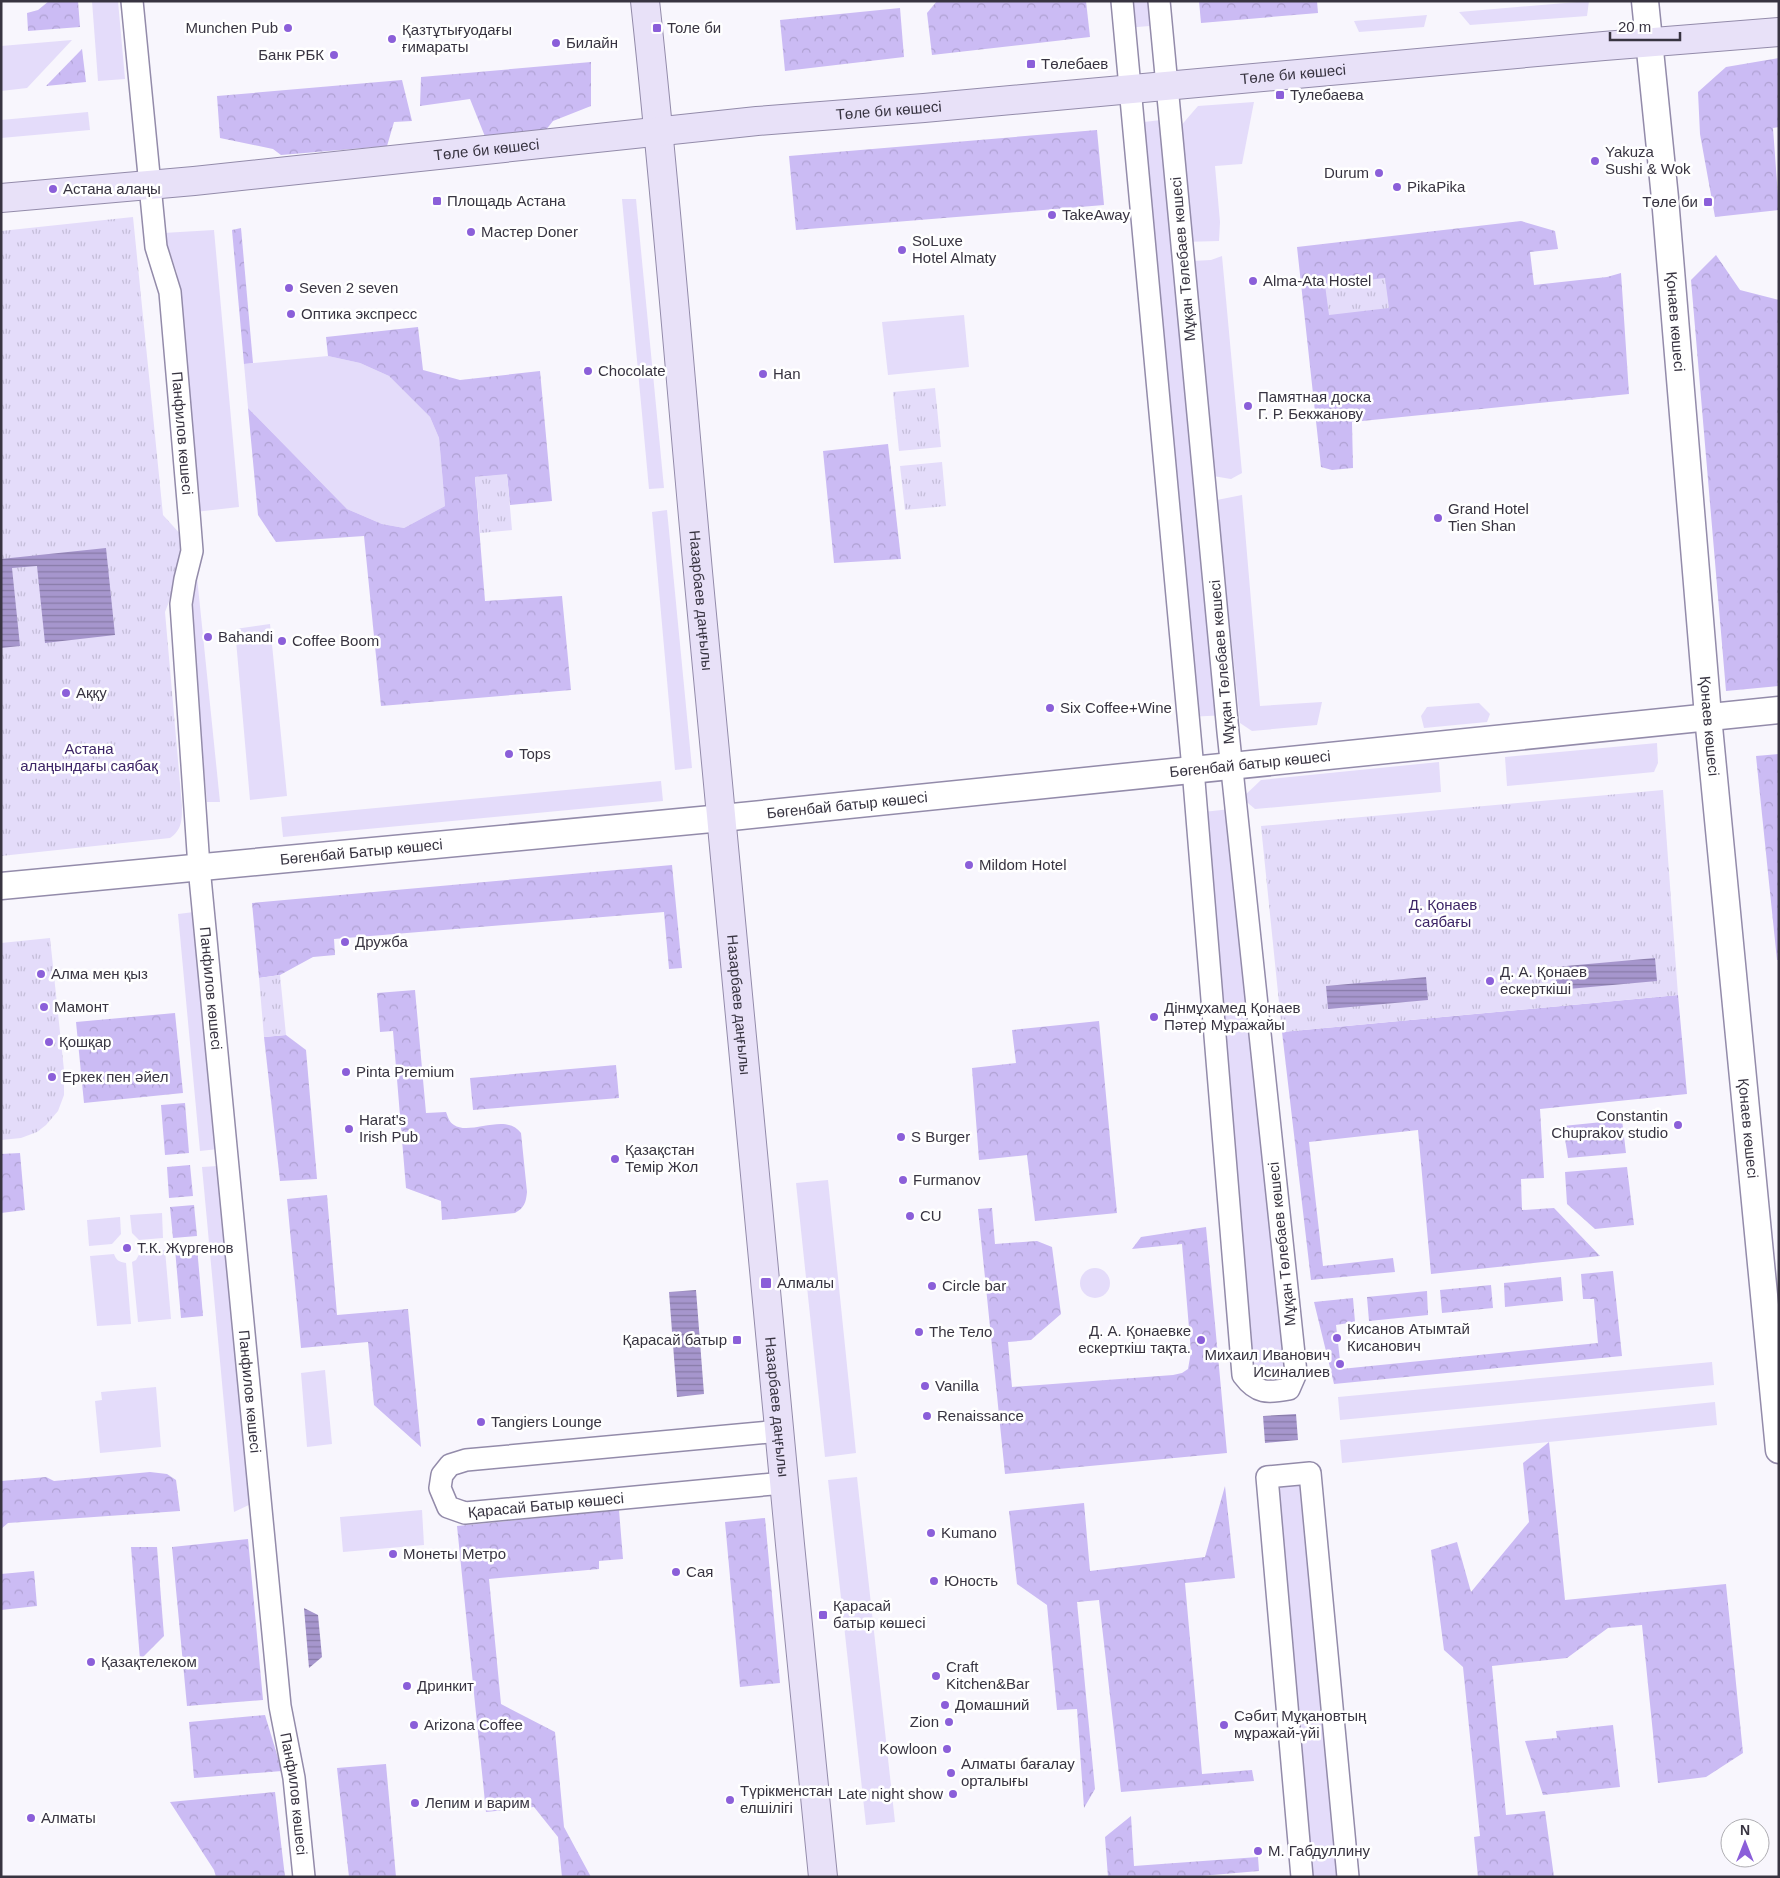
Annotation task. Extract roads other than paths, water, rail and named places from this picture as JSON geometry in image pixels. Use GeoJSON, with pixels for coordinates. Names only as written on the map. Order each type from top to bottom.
{"type":"FeatureCollection","features":[{"type":"Feature","properties":{"kind":"main road","name":"Назарбаев даңғылы"},"geometry":{"type":"LineString","coordinates":[[644,1],[659,131],[784,1483],[824,1877]]}},
{"type":"Feature","properties":{"kind":"main road","name":"Төле би көшесі"},"geometry":{"type":"LineString","coordinates":[[1,198],[509,148],[757,120],[1131,90],[1604,46],[1650,44],[1779,32]]}},
{"type":"Feature","properties":{"kind":"street","name":"Панфилов көшесі"},"geometry":{"type":"LineString","coordinates":[[132,1],[156,251],[170,292],[192,551],[181,604],[202,905],[280,1706],[294,1778],[304,1877]]}},
{"type":"Feature","properties":{"kind":"street","name":"Мұқан Төлебаев көшесі"},"geometry":{"type":"LineString","coordinates":[[1122,1],[1193,769],[1243,1375],[1251,1386],[1266,1392],[1289,1389],[1296,1373],[1232,765],[1159,1]]}},
{"type":"Feature","properties":{"kind":"street","name":"Қонаев көшесі"},"geometry":{"type":"LineString","coordinates":[[1645,1],[1708,716],[1776,1383],[1779,1450]]}},
{"type":"Feature","properties":{"kind":"street","name":"Бөгенбай батыр көшесі"},"geometry":{"type":"LineString","coordinates":[[722,818],[1779,710]]}},
{"type":"Feature","properties":{"kind":"street","name":"Бөгенбай Батыр көшесі"},"geometry":{"type":"LineString","coordinates":[[1,886],[722,818]]}},
{"type":"Feature","properties":{"kind":"street","name":"Қарасай Батыр көшесі"},"geometry":{"type":"LineString","coordinates":[[780,1431],[466,1460],[450,1465],[442,1475],[440,1488],[448,1507],[465,1514],[784,1483]]}},
{"type":"Feature","properties":{"kind":"street"},"geometry":{"type":"LineString","coordinates":[[1302,1877],[1267,1477],[1310,1473],[1348,1877]]}},
{"type":"Feature","properties":{"kind":"place","name":"Munchen Pub"},"geometry":{"type":"Point","coordinates":[288,28]}},
{"type":"Feature","properties":{"kind":"place","name":"Толе би"},"geometry":{"type":"Point","coordinates":[657,28]}},
{"type":"Feature","properties":{"kind":"place","name":"Қазтұтығуодағы ғимараты"},"geometry":{"type":"Point","coordinates":[392,39]}},
{"type":"Feature","properties":{"kind":"place","name":"Билайн"},"geometry":{"type":"Point","coordinates":[556,43]}},
{"type":"Feature","properties":{"kind":"place","name":"Банк РБК"},"geometry":{"type":"Point","coordinates":[334,55]}},
{"type":"Feature","properties":{"kind":"place","name":"Төлебаев"},"geometry":{"type":"Point","coordinates":[1031,64]}},
{"type":"Feature","properties":{"kind":"place","name":"Тулебаева"},"geometry":{"type":"Point","coordinates":[1280,95]}},
{"type":"Feature","properties":{"kind":"place","name":"Yakuza Sushi & Wok"},"geometry":{"type":"Point","coordinates":[1595,161]}},
{"type":"Feature","properties":{"kind":"place","name":"Durum"},"geometry":{"type":"Point","coordinates":[1379,173]}},
{"type":"Feature","properties":{"kind":"place","name":"PikaPika"},"geometry":{"type":"Point","coordinates":[1397,187]}},
{"type":"Feature","properties":{"kind":"place","name":"Астана алаңы"},"geometry":{"type":"Point","coordinates":[53,189]}},
{"type":"Feature","properties":{"kind":"place","name":"Площадь Астана"},"geometry":{"type":"Point","coordinates":[437,201]}},
{"type":"Feature","properties":{"kind":"place","name":"Төле би"},"geometry":{"type":"Point","coordinates":[1708,202]}},
{"type":"Feature","properties":{"kind":"place","name":"TakeAway"},"geometry":{"type":"Point","coordinates":[1052,215]}},
{"type":"Feature","properties":{"kind":"place","name":"Мастер Doner"},"geometry":{"type":"Point","coordinates":[471,232]}},
{"type":"Feature","properties":{"kind":"place","name":"SoLuxe Hotel Almaty"},"geometry":{"type":"Point","coordinates":[902,250]}},
{"type":"Feature","properties":{"kind":"place","name":"Alma-Ata Hostel"},"geometry":{"type":"Point","coordinates":[1253,281]}},
{"type":"Feature","properties":{"kind":"place","name":"Seven 2 seven"},"geometry":{"type":"Point","coordinates":[289,288]}},
{"type":"Feature","properties":{"kind":"place","name":"Оптика экспресс"},"geometry":{"type":"Point","coordinates":[291,314]}},
{"type":"Feature","properties":{"kind":"place","name":"Chocolate"},"geometry":{"type":"Point","coordinates":[588,371]}},
{"type":"Feature","properties":{"kind":"place","name":"Han"},"geometry":{"type":"Point","coordinates":[763,374]}},
{"type":"Feature","properties":{"kind":"place","name":"Памятная доска Г. Р. Бекжанову"},"geometry":{"type":"Point","coordinates":[1248,406]}},
{"type":"Feature","properties":{"kind":"place","name":"Grand Hotel Tien Shan"},"geometry":{"type":"Point","coordinates":[1438,518]}},
{"type":"Feature","properties":{"kind":"place","name":"Bahandi"},"geometry":{"type":"Point","coordinates":[208,637]}},
{"type":"Feature","properties":{"kind":"place","name":"Coffee Boom"},"geometry":{"type":"Point","coordinates":[282,641]}},
{"type":"Feature","properties":{"kind":"place","name":"Аққу"},"geometry":{"type":"Point","coordinates":[66,693]}},
{"type":"Feature","properties":{"kind":"place","name":"Six Coffee+Wine"},"geometry":{"type":"Point","coordinates":[1050,708]}},
{"type":"Feature","properties":{"kind":"place","name":"Tops"},"geometry":{"type":"Point","coordinates":[509,754]}},
{"type":"Feature","properties":{"kind":"place","name":"Mildom Hotel"},"geometry":{"type":"Point","coordinates":[969,865]}},
{"type":"Feature","properties":{"kind":"place","name":"Дружба"},"geometry":{"type":"Point","coordinates":[345,942]}},
{"type":"Feature","properties":{"kind":"place","name":"Алма мен қыз"},"geometry":{"type":"Point","coordinates":[41,974]}},
{"type":"Feature","properties":{"kind":"place","name":"Д. А. Қонаев ескерткіші"},"geometry":{"type":"Point","coordinates":[1490,981]}},
{"type":"Feature","properties":{"kind":"place","name":"Мамонт"},"geometry":{"type":"Point","coordinates":[44,1007]}},
{"type":"Feature","properties":{"kind":"place","name":"Дінмұхамед Қонаев Пәтер Мұражайы"},"geometry":{"type":"Point","coordinates":[1154,1017]}},
{"type":"Feature","properties":{"kind":"place","name":"Қошқар"},"geometry":{"type":"Point","coordinates":[49,1042]}},
{"type":"Feature","properties":{"kind":"place","name":"Pinta Premium"},"geometry":{"type":"Point","coordinates":[346,1072]}},
{"type":"Feature","properties":{"kind":"place","name":"Еркек пен әйел"},"geometry":{"type":"Point","coordinates":[52,1077]}},
{"type":"Feature","properties":{"kind":"place","name":"Constantin Chuprakov studio"},"geometry":{"type":"Point","coordinates":[1678,1125]}},
{"type":"Feature","properties":{"kind":"place","name":"Harat's Irish Pub"},"geometry":{"type":"Point","coordinates":[349,1129]}},
{"type":"Feature","properties":{"kind":"place","name":"S Burger"},"geometry":{"type":"Point","coordinates":[901,1137]}},
{"type":"Feature","properties":{"kind":"place","name":"Қазақстан Темір Жол"},"geometry":{"type":"Point","coordinates":[615,1159]}},
{"type":"Feature","properties":{"kind":"place","name":"Furmanov"},"geometry":{"type":"Point","coordinates":[903,1180]}},
{"type":"Feature","properties":{"kind":"place","name":"CU"},"geometry":{"type":"Point","coordinates":[910,1216]}},
{"type":"Feature","properties":{"kind":"place","name":"Т.К. Жүргенов"},"geometry":{"type":"Point","coordinates":[127,1248]}},
{"type":"Feature","properties":{"kind":"place","name":"Алмалы"},"geometry":{"type":"Point","coordinates":[766,1283]}},
{"type":"Feature","properties":{"kind":"place","name":"Circle bar"},"geometry":{"type":"Point","coordinates":[932,1286]}},
{"type":"Feature","properties":{"kind":"place","name":"The Тело"},"geometry":{"type":"Point","coordinates":[919,1332]}},
{"type":"Feature","properties":{"kind":"place","name":"Кисанов Атымтай Кисанович"},"geometry":{"type":"Point","coordinates":[1337,1338]}},
{"type":"Feature","properties":{"kind":"place","name":"Қарасай батыр"},"geometry":{"type":"Point","coordinates":[737,1340]}},
{"type":"Feature","properties":{"kind":"place","name":"Д. А. Қонаевке ескерткіш тақта."},"geometry":{"type":"Point","coordinates":[1201,1340]}},
{"type":"Feature","properties":{"kind":"place","name":"Михаил Иванович Исиналиев"},"geometry":{"type":"Point","coordinates":[1340,1364]}},
{"type":"Feature","properties":{"kind":"place","name":"Vanilla"},"geometry":{"type":"Point","coordinates":[925,1386]}},
{"type":"Feature","properties":{"kind":"place","name":"Renaissance"},"geometry":{"type":"Point","coordinates":[927,1416]}},
{"type":"Feature","properties":{"kind":"place","name":"Tangiers Lounge"},"geometry":{"type":"Point","coordinates":[481,1422]}},
{"type":"Feature","properties":{"kind":"place","name":"Kumano"},"geometry":{"type":"Point","coordinates":[931,1533]}},
{"type":"Feature","properties":{"kind":"place","name":"Монеты Метро"},"geometry":{"type":"Point","coordinates":[393,1554]}},
{"type":"Feature","properties":{"kind":"place","name":"Сая"},"geometry":{"type":"Point","coordinates":[676,1572]}},
{"type":"Feature","properties":{"kind":"place","name":"Юность"},"geometry":{"type":"Point","coordinates":[934,1581]}},
{"type":"Feature","properties":{"kind":"place","name":"Қарасай батыр көшесі"},"geometry":{"type":"Point","coordinates":[823,1615]}},
{"type":"Feature","properties":{"kind":"place","name":"Қазақтелеком"},"geometry":{"type":"Point","coordinates":[91,1662]}},
{"type":"Feature","properties":{"kind":"place","name":"Craft Kitchen&Bar"},"geometry":{"type":"Point","coordinates":[936,1676]}},
{"type":"Feature","properties":{"kind":"place","name":"Дринкит"},"geometry":{"type":"Point","coordinates":[407,1686]}},
{"type":"Feature","properties":{"kind":"place","name":"Домашний"},"geometry":{"type":"Point","coordinates":[945,1705]}},
{"type":"Feature","properties":{"kind":"place","name":"Zion"},"geometry":{"type":"Point","coordinates":[949,1722]}},
{"type":"Feature","properties":{"kind":"place","name":"Arizona Coffee"},"geometry":{"type":"Point","coordinates":[414,1725]}},
{"type":"Feature","properties":{"kind":"place","name":"Сәбит Мұқановтың мұражай-үйі"},"geometry":{"type":"Point","coordinates":[1224,1725]}},
{"type":"Feature","properties":{"kind":"place","name":"Kowloon"},"geometry":{"type":"Point","coordinates":[947,1749]}},
{"type":"Feature","properties":{"kind":"place","name":"Алматы бағалау орталығы"},"geometry":{"type":"Point","coordinates":[951,1773]}},
{"type":"Feature","properties":{"kind":"place","name":"Late night show"},"geometry":{"type":"Point","coordinates":[953,1794]}},
{"type":"Feature","properties":{"kind":"place","name":"Түрікменстан елшілігі"},"geometry":{"type":"Point","coordinates":[730,1800]}},
{"type":"Feature","properties":{"kind":"place","name":"Лепим и варим"},"geometry":{"type":"Point","coordinates":[415,1803]}},
{"type":"Feature","properties":{"kind":"place","name":"Алматы"},"geometry":{"type":"Point","coordinates":[31,1818]}},
{"type":"Feature","properties":{"kind":"place","name":"М. Габдуллину"},"geometry":{"type":"Point","coordinates":[1258,1851]}},
{"type":"Feature","properties":{"kind":"park label","name":"Астана алаңындағы саябақ"},"geometry":{"type":"Point","coordinates":[89,758]}},
{"type":"Feature","properties":{"kind":"park label","name":"Д. Қонаев саябағы"},"geometry":{"type":"Point","coordinates":[1443,914]}}]}
